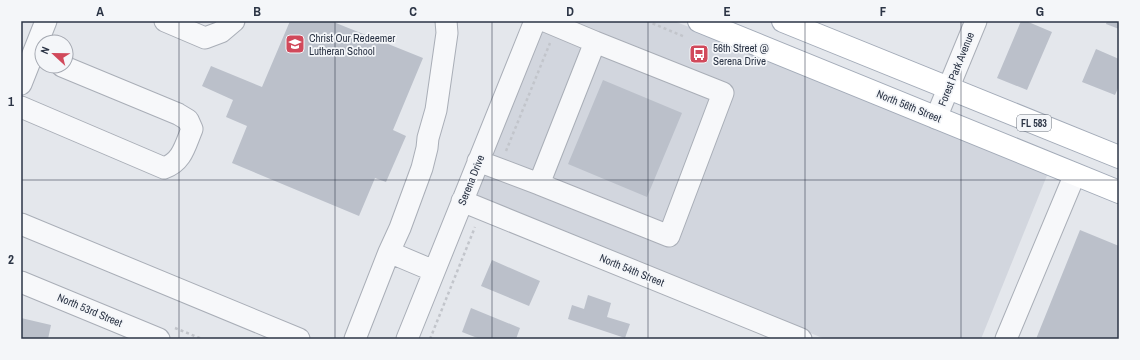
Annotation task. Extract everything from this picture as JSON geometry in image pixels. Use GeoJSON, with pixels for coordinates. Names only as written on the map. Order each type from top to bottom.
{"type":"FeatureCollection","features":[{"type":"Feature","properties":{"kind":"main road","name":"North 56th Street"},"geometry":{"type":"LineString","coordinates":[[699,21],[1119,192]]}},
{"type":"Feature","properties":{"kind":"main road","name":"FL 583"},"geometry":{"type":"LineString","coordinates":[[783,21],[1119,157]]}},
{"type":"Feature","properties":{"kind":"street"},"geometry":{"type":"LineString","coordinates":[[43,34],[46,21]]}},
{"type":"Feature","properties":{"kind":"street"},"geometry":{"type":"LineString","coordinates":[[165,21],[205,38],[221,32],[234,21]]}},
{"type":"Feature","properties":{"kind":"street"},"geometry":{"type":"LineString","coordinates":[[355,339],[400,228],[422,168],[428,138],[436,110],[447,33],[446,21]]}},
{"type":"Feature","properties":{"kind":"street","name":"Serena Drive"},"geometry":{"type":"LineString","coordinates":[[408,339],[535,21]]}},
{"type":"Feature","properties":{"kind":"street","name":"Forest Park Avenue"},"geometry":{"type":"LineString","coordinates":[[936,118],[976,21]]}},
{"type":"Feature","properties":{"kind":"street"},"geometry":{"type":"LineString","coordinates":[[478,161],[669,236],[723,93],[551,24]]}},
{"type":"Feature","properties":{"kind":"street"},"geometry":{"type":"LineString","coordinates":[[539,184],[595,42]]}},
{"type":"Feature","properties":{"kind":"street"},"geometry":{"type":"LineString","coordinates":[[21,84],[34,61]]}},
{"type":"Feature","properties":{"kind":"street"},"geometry":{"type":"LineString","coordinates":[[21,107],[164,168],[172,165],[182,154],[192,129],[188,120],[178,114],[74,71]]}},
{"type":"Feature","properties":{"kind":"street"},"geometry":{"type":"LineString","coordinates":[[1006,339],[1075,174]]}},
{"type":"Feature","properties":{"kind":"street","name":"North 54th Street"},"geometry":{"type":"LineString","coordinates":[[462,201],[802,339]]}},
{"type":"Feature","properties":{"kind":"street"},"geometry":{"type":"LineString","coordinates":[[21,224],[299,339]]}},
{"type":"Feature","properties":{"kind":"street"},"geometry":{"type":"LineString","coordinates":[[389,252],[434,271]]}},
{"type":"Feature","properties":{"kind":"street","name":"North 53rd Street"},"geometry":{"type":"LineString","coordinates":[[21,282],[159,339]]}},
{"type":"Feature","properties":{"kind":"path"},"geometry":{"type":"LineString","coordinates":[[499,169],[551,24]]}},
{"type":"Feature","properties":{"kind":"path"},"geometry":{"type":"LineString","coordinates":[[430,339],[475,227]]}},
{"type":"Feature","properties":{"kind":"shaded area"},"geometry":{"type":"Polygon","coordinates":[[[546,21],[674,21],[1048,173],[981,339],[825,339],[475,196],[546,21]]]}},
{"type":"Feature","properties":{"kind":"building"},"geometry":{"type":"Polygon","coordinates":[[[290,21],[331,21],[423,58],[393,130],[406,136],[386,182],[375,178],[359,216],[232,163],[247,126],[226,117],[233,100],[202,86],[211,66],[262,87],[290,21]]]}},
{"type":"Feature","properties":{"kind":"building"},"geometry":{"type":"Polygon","coordinates":[[[1021,21],[1026,21],[1052,32],[1027,90],[997,78],[1021,21]]]}},
{"type":"Feature","properties":{"kind":"building"},"geometry":{"type":"Polygon","coordinates":[[[1107,21],[1119,21],[1119,29],[1106,24],[1107,21]]]}},
{"type":"Feature","properties":{"kind":"building"},"geometry":{"type":"Polygon","coordinates":[[[1096,49],[1119,59],[1119,86],[1115,95],[1082,82],[1096,49]]]}},
{"type":"Feature","properties":{"kind":"building"},"geometry":{"type":"Polygon","coordinates":[[[603,80],[682,113],[647,197],[568,164],[603,80]]]}},
{"type":"Feature","properties":{"kind":"building"},"geometry":{"type":"Polygon","coordinates":[[[1080,230],[1119,246],[1119,339],[1036,339],[1080,230]]]}},
{"type":"Feature","properties":{"kind":"building"},"geometry":{"type":"Polygon","coordinates":[[[492,260],[540,281],[529,306],[481,286],[492,260]]]}},
{"type":"Feature","properties":{"kind":"building"},"geometry":{"type":"Polygon","coordinates":[[[588,295],[611,303],[607,317],[630,324],[625,338],[568,319],[572,305],[584,309],[588,295]]]}},
{"type":"Feature","properties":{"kind":"building"},"geometry":{"type":"Polygon","coordinates":[[[471,308],[520,328],[516,339],[480,339],[462,332],[471,308]]]}},
{"type":"Feature","properties":{"kind":"building"},"geometry":{"type":"Polygon","coordinates":[[[21,318],[51,325],[48,339],[21,339],[21,318]]]}},
{"type":"Feature","properties":{"kind":"place","name":"Christ Our Redeemer Lutheran School"},"geometry":{"type":"Point","coordinates":[295,44]}},
{"type":"Feature","properties":{"kind":"place","name":"56th Street @ Serena Drive"},"geometry":{"type":"Point","coordinates":[699,54]}}]}
